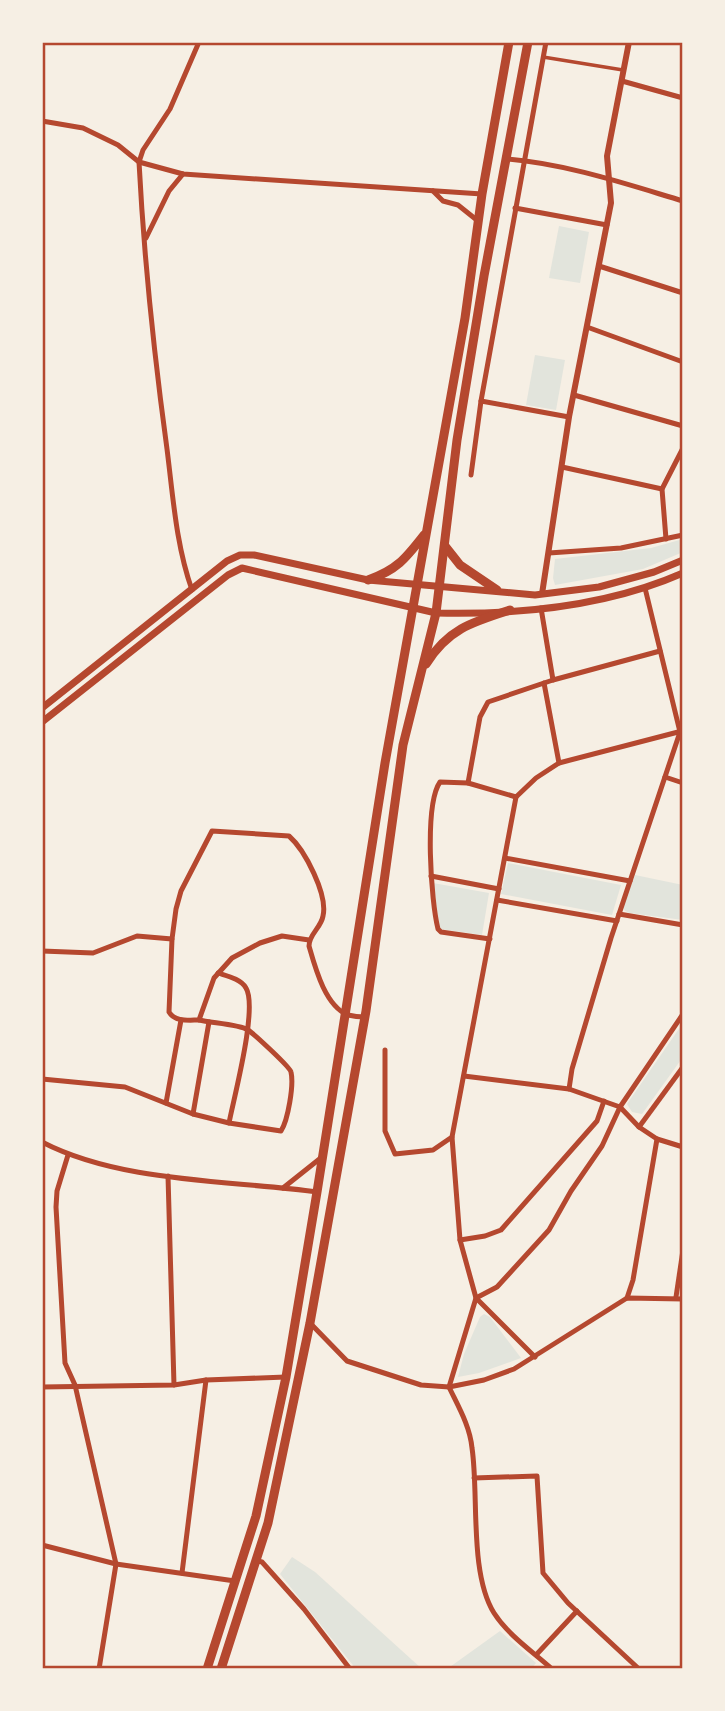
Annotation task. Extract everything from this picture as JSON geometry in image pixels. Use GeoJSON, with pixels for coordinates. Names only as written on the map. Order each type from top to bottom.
{"type":"FeatureCollection","features":[{"type":"Feature","properties":{"kind":"highway"},"geometry":{"type":"LineString","coordinates":[[207,1669],[256,1516],[286,1377],[411,607],[465,318],[482,194],[509,42]]}},
{"type":"Feature","properties":{"kind":"highway"},"geometry":{"type":"LineString","coordinates":[[221,1669],[268,1523],[310,1323],[365,1017],[403,745],[436,613],[470,358],[528,42]]}},
{"type":"Feature","properties":{"kind":"highway"},"geometry":{"type":"LineString","coordinates":[[369,580],[391,571],[403,562],[425,534]]}},
{"type":"Feature","properties":{"kind":"highway"},"geometry":{"type":"LineString","coordinates":[[444,546],[460,565],[497,590]]}},
{"type":"Feature","properties":{"kind":"highway"},"geometry":{"type":"LineString","coordinates":[[421,672],[440,645],[459,628],[510,610]]}},
{"type":"Feature","properties":{"kind":"main road"},"geometry":{"type":"LineString","coordinates":[[42,708],[227,561],[240,555],[258,556],[369,580],[542,594],[599,587],[654,572],[683,559]]}},
{"type":"Feature","properties":{"kind":"main road"},"geometry":{"type":"LineString","coordinates":[[42,722],[228,575],[242,568],[436,613],[541,608],[590,601],[645,588],[683,573]]}},
{"type":"Feature","properties":{"kind":"street"},"geometry":{"type":"LineString","coordinates":[[192,591],[181,554],[156,363],[139,162],[143,150],[170,109],[199,42]]}},
{"type":"Feature","properties":{"kind":"street"},"geometry":{"type":"LineString","coordinates":[[471,475],[481,401],[546,42]]}},
{"type":"Feature","properties":{"kind":"street"},"geometry":{"type":"LineString","coordinates":[[542,594],[569,417],[611,203],[607,156],[629,42]]}},
{"type":"Feature","properties":{"kind":"street"},"geometry":{"type":"LineString","coordinates":[[543,57],[623,70]]}},
{"type":"Feature","properties":{"kind":"street"},"geometry":{"type":"LineString","coordinates":[[622,81],[683,98]]}},
{"type":"Feature","properties":{"kind":"street"},"geometry":{"type":"LineString","coordinates":[[42,121],[83,128],[118,145],[139,162],[183,174],[482,194]]}},
{"type":"Feature","properties":{"kind":"street"},"geometry":{"type":"LineString","coordinates":[[507,159],[524,160],[609,179],[683,201]]}},
{"type":"Feature","properties":{"kind":"street"},"geometry":{"type":"LineString","coordinates":[[145,241],[169,191],[183,174]]}},
{"type":"Feature","properties":{"kind":"street"},"geometry":{"type":"LineString","coordinates":[[433,191],[443,201],[458,205],[478,221]]}},
{"type":"Feature","properties":{"kind":"street"},"geometry":{"type":"LineString","coordinates":[[515,208],[607,225]]}},
{"type":"Feature","properties":{"kind":"street"},"geometry":{"type":"LineString","coordinates":[[599,266],[683,293]]}},
{"type":"Feature","properties":{"kind":"street"},"geometry":{"type":"LineString","coordinates":[[587,327],[683,362]]}},
{"type":"Feature","properties":{"kind":"street"},"geometry":{"type":"LineString","coordinates":[[574,395],[683,426]]}},
{"type":"Feature","properties":{"kind":"street"},"geometry":{"type":"LineString","coordinates":[[481,401],[569,417]]}},
{"type":"Feature","properties":{"kind":"street"},"geometry":{"type":"LineString","coordinates":[[666,539],[662,489],[683,448]]}},
{"type":"Feature","properties":{"kind":"street"},"geometry":{"type":"LineString","coordinates":[[562,467],[662,489]]}},
{"type":"Feature","properties":{"kind":"street"},"geometry":{"type":"LineString","coordinates":[[549,553],[621,548],[683,535]]}},
{"type":"Feature","properties":{"kind":"street"},"geometry":{"type":"LineString","coordinates":[[569,1089],[572,1069],[629,881],[681,731],[645,588]]}},
{"type":"Feature","properties":{"kind":"street"},"geometry":{"type":"LineString","coordinates":[[541,608],[553,680]]}},
{"type":"Feature","properties":{"kind":"street"},"geometry":{"type":"LineString","coordinates":[[468,783],[483,709],[488,702],[553,680],[660,651]]}},
{"type":"Feature","properties":{"kind":"street"},"geometry":{"type":"LineString","coordinates":[[544,683],[559,763]]}},
{"type":"Feature","properties":{"kind":"street"},"geometry":{"type":"LineString","coordinates":[[535,1357],[476,1298],[460,1240],[452,1137],[516,797],[536,778],[559,763],[681,731]]}},
{"type":"Feature","properties":{"kind":"street"},"geometry":{"type":"LineString","coordinates":[[665,777],[683,783]]}},
{"type":"Feature","properties":{"kind":"street"},"geometry":{"type":"LineString","coordinates":[[490,939],[441,932],[438,929],[431,876],[433,804],[437,785],[443,781],[468,783],[516,797]]}},
{"type":"Feature","properties":{"kind":"street"},"geometry":{"type":"LineString","coordinates":[[42,1079],[125,1087],[194,1114],[229,1123],[281,1131],[286,1121],[291,1071],[286,1064],[247,1029],[199,1020],[181,1020],[172,1017],[169,1012],[176,909],[181,891],[212,831],[289,836],[296,842],[320,889],[323,904],[324,915],[309,940],[310,951],[333,1003],[346,1014],[365,1017]]}},
{"type":"Feature","properties":{"kind":"street"},"geometry":{"type":"LineString","coordinates":[[505,858],[629,881]]}},
{"type":"Feature","properties":{"kind":"street"},"geometry":{"type":"LineString","coordinates":[[431,876],[499,889]]}},
{"type":"Feature","properties":{"kind":"street"},"geometry":{"type":"LineString","coordinates":[[497,900],[683,925]]}},
{"type":"Feature","properties":{"kind":"street"},"geometry":{"type":"LineString","coordinates":[[42,951],[93,953],[137,936],[172,939]]}},
{"type":"Feature","properties":{"kind":"street"},"geometry":{"type":"LineString","coordinates":[[199,1020],[218,973],[232,958],[268,940],[287,936],[309,940]]}},
{"type":"Feature","properties":{"kind":"street"},"geometry":{"type":"LineString","coordinates":[[218,973],[241,982],[247,989],[250,1008],[229,1123]]}},
{"type":"Feature","properties":{"kind":"street"},"geometry":{"type":"LineString","coordinates":[[552,1669],[515,1637],[494,1612],[483,1586],[477,1537],[472,1446],[465,1421],[449,1387],[476,1298],[496,1287],[549,1230],[571,1191],[602,1146],[620,1107],[683,1014]]}},
{"type":"Feature","properties":{"kind":"street"},"geometry":{"type":"LineString","coordinates":[[166,1103],[181,1020]]}},
{"type":"Feature","properties":{"kind":"street"},"geometry":{"type":"LineString","coordinates":[[194,1114],[209,1022]]}},
{"type":"Feature","properties":{"kind":"street"},"geometry":{"type":"LineString","coordinates":[[385,1050],[385,1131],[395,1154],[433,1150],[452,1137]]}},
{"type":"Feature","properties":{"kind":"street"},"geometry":{"type":"LineString","coordinates":[[639,1126],[683,1067]]}},
{"type":"Feature","properties":{"kind":"street"},"geometry":{"type":"LineString","coordinates":[[464,1076],[569,1089],[620,1107],[657,1139],[683,1147]]}},
{"type":"Feature","properties":{"kind":"street"},"geometry":{"type":"LineString","coordinates":[[460,1240],[501,1230],[597,1121],[604,1101]]}},
{"type":"Feature","properties":{"kind":"street"},"geometry":{"type":"LineString","coordinates":[[627,1297],[633,1280],[657,1139]]}},
{"type":"Feature","properties":{"kind":"street"},"geometry":{"type":"LineString","coordinates":[[42,1142],[68,1155],[95,1163],[168,1176],[317,1192]]}},
{"type":"Feature","properties":{"kind":"street"},"geometry":{"type":"LineString","coordinates":[[68,1155],[57,1191],[56,1227],[65,1363],[75,1385],[116,1563],[99,1669]]}},
{"type":"Feature","properties":{"kind":"street"},"geometry":{"type":"LineString","coordinates":[[283,1188],[323,1157]]}},
{"type":"Feature","properties":{"kind":"street"},"geometry":{"type":"LineString","coordinates":[[168,1176],[174,1385]]}},
{"type":"Feature","properties":{"kind":"street"},"geometry":{"type":"LineString","coordinates":[[310,1323],[347,1361],[421,1385],[449,1387],[484,1380],[514,1369],[627,1297],[680,1298],[683,1250]]}},
{"type":"Feature","properties":{"kind":"street"},"geometry":{"type":"LineString","coordinates":[[42,1388],[75,1385],[174,1385],[206,1380],[286,1377]]}},
{"type":"Feature","properties":{"kind":"street"},"geometry":{"type":"LineString","coordinates":[[182,1573],[206,1380]]}},
{"type":"Feature","properties":{"kind":"street"},"geometry":{"type":"LineString","coordinates":[[474,1478],[537,1476],[543,1573],[577,1611],[639,1669]]}},
{"type":"Feature","properties":{"kind":"street"},"geometry":{"type":"LineString","coordinates":[[42,1545],[116,1563],[236,1581]]}},
{"type":"Feature","properties":{"kind":"street"},"geometry":{"type":"LineString","coordinates":[[258,1560],[304,1609],[350,1669]]}},
{"type":"Feature","properties":{"kind":"street"},"geometry":{"type":"LineString","coordinates":[[536,1655],[577,1611]]}},
{"type":"Feature","properties":{"kind":"shaded area"},"geometry":{"type":"Polygon","coordinates":[[[559,226],[589,232],[580,283],[549,278],[559,226]]]}},
{"type":"Feature","properties":{"kind":"shaded area"},"geometry":{"type":"Polygon","coordinates":[[[535,355],[565,360],[556,410],[526,405],[535,355]]]}},
{"type":"Feature","properties":{"kind":"shaded area"},"geometry":{"type":"Polygon","coordinates":[[[683,539],[683,552],[643,569],[555,585],[555,559],[651,548],[683,539]]]}},
{"type":"Feature","properties":{"kind":"shaded area"},"geometry":{"type":"Polygon","coordinates":[[[508,863],[621,885],[612,915],[501,894],[508,863]]]}},
{"type":"Feature","properties":{"kind":"shaded area"},"geometry":{"type":"Polygon","coordinates":[[[635,875],[683,885],[683,920],[629,913],[624,910],[623,906],[635,875]]]}},
{"type":"Feature","properties":{"kind":"shaded area"},"geometry":{"type":"Polygon","coordinates":[[[433,883],[489,893],[482,935],[440,929],[433,883]]]}},
{"type":"Feature","properties":{"kind":"shaded area"},"geometry":{"type":"Polygon","coordinates":[[[683,1023],[683,1057],[642,1114],[632,1112],[627,1104],[683,1023]]]}},
{"type":"Feature","properties":{"kind":"shaded area"},"geometry":{"type":"Polygon","coordinates":[[[484,1314],[490,1317],[521,1358],[479,1373],[458,1377],[464,1354],[480,1317],[484,1314]]]}},
{"type":"Feature","properties":{"kind":"shaded area"},"geometry":{"type":"Polygon","coordinates":[[[292,1557],[315,1572],[422,1669],[356,1669],[280,1574],[292,1557]]]}},
{"type":"Feature","properties":{"kind":"shaded area"},"geometry":{"type":"Polygon","coordinates":[[[500,1631],[536,1663],[531,1669],[447,1669],[500,1631]]]}}]}
